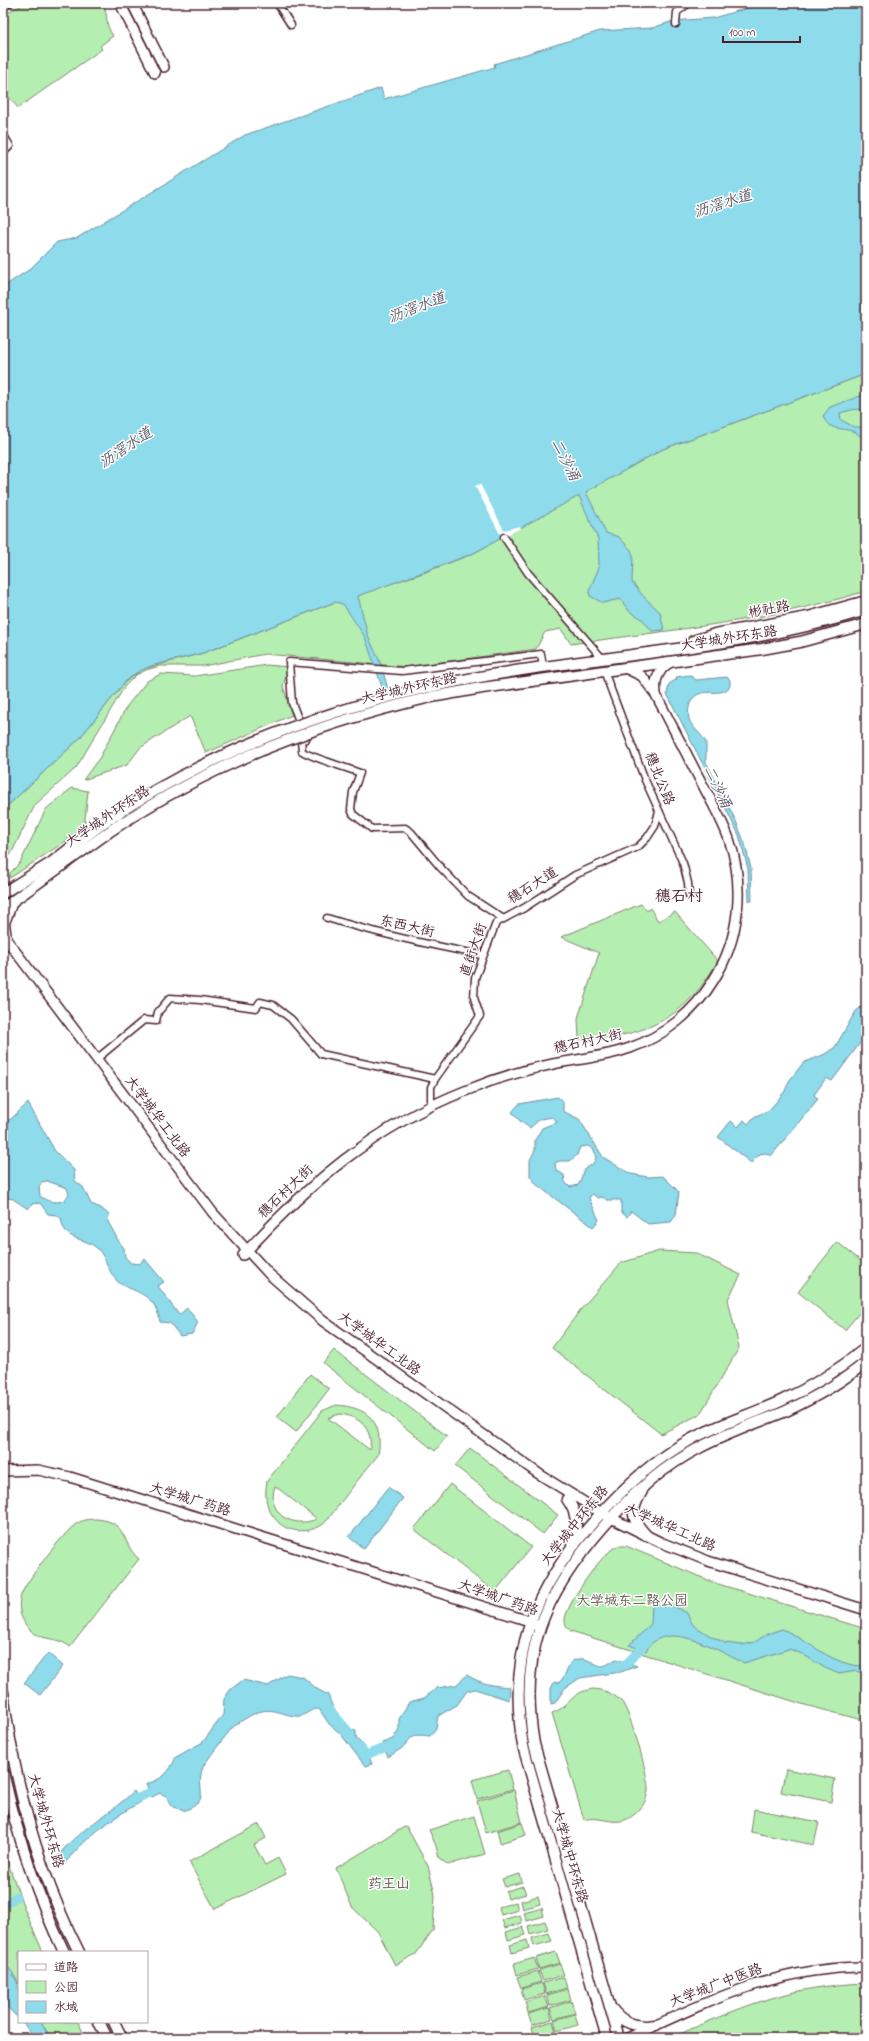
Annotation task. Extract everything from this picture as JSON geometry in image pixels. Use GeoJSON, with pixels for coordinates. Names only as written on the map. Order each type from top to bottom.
{"type":"FeatureCollection","features":[{"type":"Feature","properties":{"kind":"main road"},"geometry":{"type":"LineString","coordinates":[[120,3],[155,72]]}},
{"type":"Feature","properties":{"kind":"main road"},"geometry":{"type":"LineString","coordinates":[[132,3],[164,67]]}},
{"type":"Feature","properties":{"kind":"main road","name":"彬社路"},"geometry":{"type":"LineString","coordinates":[[678,647],[709,635],[798,620],[866,601]]}},
{"type":"Feature","properties":{"kind":"main road","name":"大学城外环东路"},"geometry":{"type":"LineString","coordinates":[[3,893],[51,863],[107,820],[173,780],[250,743],[349,707],[429,686],[542,666],[772,634],[866,610]]}},
{"type":"Feature","properties":{"kind":"main road","name":"大学城外环东路"},"geometry":{"type":"LineString","coordinates":[[3,908],[113,829],[182,786],[242,758],[336,722],[431,697],[774,647],[866,624]]}},
{"type":"Feature","properties":{"kind":"main road"},"geometry":{"type":"LineString","coordinates":[[772,634],[778,635],[780,639],[778,645],[774,647]]}},
{"type":"Feature","properties":{"kind":"main road"},"geometry":{"type":"LineString","coordinates":[[656,695],[655,683],[658,675],[671,662]]}},
{"type":"Feature","properties":{"kind":"main road","name":"穗石村大街"},"geometry":{"type":"LineString","coordinates":[[245,1253],[279,1216],[319,1178],[357,1149],[394,1125],[442,1101],[490,1082],[537,1068],[612,1053],[636,1046],[670,1027],[686,1014],[704,994],[722,965],[733,936],[738,902],[736,867],[730,841],[656,695],[642,676],[624,668]]}},
{"type":"Feature","properties":{"kind":"main road"},"geometry":{"type":"LineString","coordinates":[[4,939],[5,919],[15,899]]}},
{"type":"Feature","properties":{"kind":"main road","name":"大学城华工北路"},"geometry":{"type":"LineString","coordinates":[[4,939],[194,1190],[245,1253],[286,1296],[333,1335],[567,1499],[658,1547],[706,1566],[866,1616]]}},
{"type":"Feature","properties":{"kind":"main road","name":"大学城华工北路"},"geometry":{"type":"LineString","coordinates":[[245,1253],[295,1298],[341,1335],[599,1515]]}},
{"type":"Feature","properties":{"kind":"main road","name":"大学城中环东路"},"geometry":{"type":"LineString","coordinates":[[607,2038],[523,1746],[519,1718],[518,1687],[522,1656],[529,1624],[547,1583],[570,1549],[599,1515],[634,1480],[681,1445],[714,1428],[776,1403],[809,1387],[842,1367],[866,1348]]}},
{"type":"Feature","properties":{"kind":"main road","name":"大学城中环东路"},"geometry":{"type":"LineString","coordinates":[[619,2038],[534,1744],[530,1717],[529,1680],[532,1658],[540,1628],[551,1601],[566,1573],[609,1520],[646,1483],[694,1450],[805,1401],[839,1382],[866,1362]]}},
{"type":"Feature","properties":{"kind":"main road","name":"大学城广药路"},"geometry":{"type":"LineString","coordinates":[[3,1471],[31,1470],[70,1477],[540,1628]]}},
{"type":"Feature","properties":{"kind":"main road","name":"大学城广药路"},"geometry":{"type":"LineString","coordinates":[[3,1477],[37,1476],[64,1481],[529,1624]]}},
{"type":"Feature","properties":{"kind":"main road"},"geometry":{"type":"LineString","coordinates":[[646,1483],[636,1502],[633,1513],[637,1525],[646,1535]]}},
{"type":"Feature","properties":{"kind":"main road"},"geometry":{"type":"LineString","coordinates":[[567,1499],[575,1511],[577,1522],[570,1549]]}},
{"type":"Feature","properties":{"kind":"main road","name":"大学城华工北路"},"geometry":{"type":"LineString","coordinates":[[609,1520],[730,1569],[866,1610]]}},
{"type":"Feature","properties":{"kind":"main road","name":"大学城外环东路"},"geometry":{"type":"LineString","coordinates":[[3,1692],[11,1744],[30,1824],[49,1884],[79,1951]]}},
{"type":"Feature","properties":{"kind":"main road","name":"大学城外环东路"},"geometry":{"type":"LineString","coordinates":[[3,1772],[28,1864],[64,1951]]}},
{"type":"Feature","properties":{"kind":"main road","name":"大学城广中医路"},"geometry":{"type":"LineString","coordinates":[[628,2038],[754,1984],[802,1972],[866,1967]]}},
{"type":"Feature","properties":{"kind":"main road","name":"大学城广中医路"},"geometry":{"type":"LineString","coordinates":[[640,2038],[756,1988],[803,1977],[866,1972]]}},
{"type":"Feature","properties":{"kind":"main road"},"geometry":{"type":"LineString","coordinates":[[609,2005],[617,2015],[628,2023],[642,2026],[656,2025]]}},
{"type":"Feature","properties":{"kind":"main road"},"geometry":{"type":"LineString","coordinates":[[100,2023],[107,2038]]}},
{"type":"Feature","properties":{"kind":"main road"},"geometry":{"type":"LineString","coordinates":[[114,2023],[122,2038]]}},
{"type":"Feature","properties":{"kind":"street"},"geometry":{"type":"LineString","coordinates":[[3,6],[10,3]]}},
{"type":"Feature","properties":{"kind":"street"},"geometry":{"type":"LineString","coordinates":[[278,3],[291,25]]}},
{"type":"Feature","properties":{"kind":"street"},"geometry":{"type":"LineString","coordinates":[[676,24],[676,12],[689,3]]}},
{"type":"Feature","properties":{"kind":"street"},"geometry":{"type":"LineString","coordinates":[[3,134],[10,146],[3,153]]}},
{"type":"Feature","properties":{"kind":"street"},"geometry":{"type":"LineString","coordinates":[[504,537],[526,570],[602,658]]}},
{"type":"Feature","properties":{"kind":"street","name":"穗石大道"},"geometry":{"type":"LineString","coordinates":[[542,666],[541,654],[407,671],[375,670],[289,662],[290,696],[306,739],[301,740],[303,753],[360,773],[353,792],[351,809],[353,814],[372,828],[405,828],[416,836],[441,868],[468,896],[502,918],[524,908],[575,875],[638,847],[647,838],[654,826],[659,811]]}},
{"type":"Feature","properties":{"kind":"street","name":"穗北公路"},"geometry":{"type":"LineString","coordinates":[[604,671],[643,774],[683,863],[689,896]]}},
{"type":"Feature","properties":{"kind":"street","name":"东西大街"},"geometry":{"type":"LineString","coordinates":[[327,918],[388,936],[482,956]]}},
{"type":"Feature","properties":{"kind":"street","name":"直街大街"},"geometry":{"type":"LineString","coordinates":[[435,1079],[480,1016],[475,1001],[474,986],[482,956],[494,924],[502,918]]}},
{"type":"Feature","properties":{"kind":"street"},"geometry":{"type":"LineString","coordinates":[[99,1057],[144,1020],[156,1021],[158,1012],[170,998],[200,1000],[256,1008],[260,1002],[273,1005],[291,1019],[320,1054],[435,1079],[431,1087],[431,1104]]}},
{"type":"Feature","properties":{"kind":"green space"},"geometry":{"type":"Polygon","coordinates":[[[26,3],[103,3],[106,12],[107,24],[113,36],[100,46],[102,49],[18,108],[10,98],[3,96],[3,19],[10,11],[26,3]]]}},
{"type":"Feature","properties":{"kind":"green space"},"geometry":{"type":"Polygon","coordinates":[[[866,374],[866,591],[793,610],[720,624],[571,644],[561,629],[545,632],[536,649],[407,667],[265,654],[203,666],[160,666],[146,670],[136,675],[125,686],[76,768],[35,805],[12,852],[3,866],[3,810],[79,739],[125,682],[143,669],[203,653],[335,602],[423,573],[472,554],[663,449],[866,374]]]}},
{"type":"Feature","properties":{"kind":"green space"},"geometry":{"type":"Polygon","coordinates":[[[267,665],[289,667],[283,686],[292,715],[206,753],[190,716],[140,748],[127,765],[83,780],[100,757],[127,706],[147,681],[161,674],[195,676],[267,665]]]}},
{"type":"Feature","properties":{"kind":"green space"},"geometry":{"type":"Polygon","coordinates":[[[72,788],[88,791],[84,829],[10,878],[9,874],[20,863],[46,809],[72,788]]]}},
{"type":"Feature","properties":{"kind":"green space"},"geometry":{"type":"Polygon","coordinates":[[[641,904],[647,911],[650,908],[658,921],[675,912],[718,961],[692,997],[672,1015],[660,1022],[625,1035],[579,1040],[578,1018],[599,953],[561,937],[641,904]]]}},
{"type":"Feature","properties":{"kind":"green space"},"geometry":{"type":"Polygon","coordinates":[[[837,1242],[866,1265],[866,1305],[845,1330],[798,1292],[837,1242]]]}},
{"type":"Feature","properties":{"kind":"green space"},"geometry":{"type":"Polygon","coordinates":[[[659,1251],[696,1253],[741,1275],[728,1299],[739,1348],[700,1414],[661,1434],[552,1348],[581,1309],[621,1263],[659,1251]]]}},
{"type":"Feature","properties":{"kind":"green space"},"geometry":{"type":"Polygon","coordinates":[[[334,1350],[447,1436],[435,1451],[323,1363],[334,1350]]]}},
{"type":"Feature","properties":{"kind":"green space"},"geometry":{"type":"Polygon","coordinates":[[[310,1374],[329,1389],[296,1432],[277,1417],[310,1374]]]}},
{"type":"Feature","properties":{"kind":"green space"},"geometry":{"type":"Polygon","coordinates":[[[336,1405],[347,1406],[365,1413],[376,1425],[379,1443],[378,1455],[322,1525],[306,1531],[289,1529],[279,1523],[271,1513],[266,1498],[267,1481],[322,1411],[336,1405]],[[339,1414],[328,1418],[370,1450],[369,1435],[363,1424],[353,1417],[339,1414]],[[275,1486],[273,1496],[274,1504],[283,1517],[299,1522],[308,1522],[317,1519],[275,1486]]]}},
{"type":"Feature","properties":{"kind":"green space"},"geometry":{"type":"Polygon","coordinates":[[[470,1448],[558,1515],[543,1534],[455,1466],[470,1448]]]}},
{"type":"Feature","properties":{"kind":"green space"},"geometry":{"type":"Polygon","coordinates":[[[450,1484],[531,1547],[495,1592],[414,1529],[450,1484]]]}},
{"type":"Feature","properties":{"kind":"green space"},"geometry":{"type":"Polygon","coordinates":[[[97,1519],[115,1524],[120,1529],[133,1553],[139,1559],[70,1647],[64,1643],[40,1636],[29,1629],[21,1615],[19,1605],[20,1598],[24,1588],[37,1568],[70,1529],[81,1522],[97,1519]]]}},
{"type":"Feature","properties":{"kind":"green space","name":"大学城东二路公园"},"geometry":{"type":"Polygon","coordinates":[[[618,1546],[626,1546],[715,1583],[866,1629],[866,1721],[805,1705],[568,1629],[565,1620],[571,1603],[578,1591],[595,1567],[612,1549],[618,1546]]]}},
{"type":"Feature","properties":{"kind":"green space"},"geometry":{"type":"Polygon","coordinates":[[[593,1689],[612,1694],[621,1701],[625,1707],[634,1730],[645,1772],[648,1790],[645,1800],[635,1814],[622,1821],[597,1819],[584,1820],[552,1713],[563,1707],[579,1693],[593,1689]]]}},
{"type":"Feature","properties":{"kind":"green space"},"geometry":{"type":"Polygon","coordinates":[[[786,1769],[835,1779],[831,1802],[781,1792],[786,1769]]]}},
{"type":"Feature","properties":{"kind":"green space"},"geometry":{"type":"Polygon","coordinates":[[[508,1770],[513,1789],[477,1799],[472,1780],[508,1770]]]}},
{"type":"Feature","properties":{"kind":"green space"},"geometry":{"type":"Polygon","coordinates":[[[514,1790],[522,1822],[486,1833],[477,1801],[514,1790]]]}},
{"type":"Feature","properties":{"kind":"green space"},"geometry":{"type":"Polygon","coordinates":[[[754,1809],[819,1822],[814,1845],[751,1832],[754,1809]]]}},
{"type":"Feature","properties":{"kind":"green space"},"geometry":{"type":"Polygon","coordinates":[[[474,1816],[485,1854],[448,1865],[439,1858],[436,1846],[429,1830],[474,1816]]]}},
{"type":"Feature","properties":{"kind":"green space"},"geometry":{"type":"Polygon","coordinates":[[[522,1823],[526,1835],[500,1843],[497,1831],[522,1823]]]}},
{"type":"Feature","properties":{"kind":"green space"},"geometry":{"type":"Polygon","coordinates":[[[259,1824],[266,1838],[254,1845],[265,1865],[278,1858],[286,1874],[215,1909],[189,1862],[259,1824]]]}},
{"type":"Feature","properties":{"kind":"green space","name":"药王山"},"geometry":{"type":"Polygon","coordinates":[[[406,1826],[428,1866],[435,1895],[433,1930],[416,1954],[395,1965],[378,1932],[352,1907],[336,1868],[406,1826]]]}},
{"type":"Feature","properties":{"kind":"green space"},"geometry":{"type":"Polygon","coordinates":[[[3,1849],[24,1908],[43,1951],[18,1951],[18,1982],[8,1967],[3,1963],[3,1849]]]}},
{"type":"Feature","properties":{"kind":"green space"},"geometry":{"type":"Polygon","coordinates":[[[520,1874],[522,1882],[505,1887],[502,1879],[520,1874]]]}},
{"type":"Feature","properties":{"kind":"green space"},"geometry":{"type":"Polygon","coordinates":[[[523,1886],[526,1894],[508,1899],[506,1891],[523,1886]]]}},
{"type":"Feature","properties":{"kind":"green space"},"geometry":{"type":"Polygon","coordinates":[[[538,1896],[540,1904],[523,1909],[521,1901],[538,1896]]]}},
{"type":"Feature","properties":{"kind":"green space"},"geometry":{"type":"Polygon","coordinates":[[[516,1902],[518,1910],[501,1915],[499,1907],[516,1902]]]}},
{"type":"Feature","properties":{"kind":"green space"},"geometry":{"type":"Polygon","coordinates":[[[542,1908],[544,1916],[527,1921],[524,1913],[542,1908]]]}},
{"type":"Feature","properties":{"kind":"green space"},"geometry":{"type":"Polygon","coordinates":[[[520,1915],[522,1923],[505,1928],[502,1920],[520,1915]]]}},
{"type":"Feature","properties":{"kind":"green space"},"geometry":{"type":"Polygon","coordinates":[[[545,1921],[548,1929],[530,1934],[528,1926],[545,1921]]]}},
{"type":"Feature","properties":{"kind":"green space"},"geometry":{"type":"Polygon","coordinates":[[[523,1927],[526,1935],[508,1940],[506,1932],[523,1927]]]}},
{"type":"Feature","properties":{"kind":"green space"},"geometry":{"type":"Polygon","coordinates":[[[549,1933],[552,1941],[534,1946],[532,1938],[549,1933]]]}},
{"type":"Feature","properties":{"kind":"green space"},"geometry":{"type":"Polygon","coordinates":[[[527,1940],[529,1948],[512,1953],[510,1945],[527,1940]]]}},
{"type":"Feature","properties":{"kind":"green space"},"geometry":{"type":"Polygon","coordinates":[[[556,1952],[560,1963],[539,1969],[536,1958],[556,1952]]]}},
{"type":"Feature","properties":{"kind":"green space"},"geometry":{"type":"Polygon","coordinates":[[[534,1958],[538,1969],[517,1975],[514,1964],[534,1958]]]}},
{"type":"Feature","properties":{"kind":"green space"},"geometry":{"type":"Polygon","coordinates":[[[560,1964],[564,1975],[543,1981],[539,1970],[560,1964]]]}},
{"type":"Feature","properties":{"kind":"green space"},"geometry":{"type":"Polygon","coordinates":[[[538,1971],[541,1982],[521,1988],[517,1977],[538,1971]]]}},
{"type":"Feature","properties":{"kind":"green space"},"geometry":{"type":"Polygon","coordinates":[[[564,1977],[567,1988],[546,1994],[543,1983],[564,1977]]]}},
{"type":"Feature","properties":{"kind":"green space"},"geometry":{"type":"Polygon","coordinates":[[[542,1983],[545,1994],[524,2000],[521,1989],[542,1983]]]}},
{"type":"Feature","properties":{"kind":"green space"},"geometry":{"type":"Polygon","coordinates":[[[866,1983],[866,2038],[671,2038],[742,2008],[765,2000],[812,1988],[866,1983]]]}},
{"type":"Feature","properties":{"kind":"green space"},"geometry":{"type":"Polygon","coordinates":[[[568,1989],[571,2000],[550,2006],[547,1995],[568,1989]]]}},
{"type":"Feature","properties":{"kind":"green space"},"geometry":{"type":"Polygon","coordinates":[[[545,1996],[549,2007],[528,2013],[525,2002],[545,1996]]]}},
{"type":"Feature","properties":{"kind":"green space"},"geometry":{"type":"Polygon","coordinates":[[[571,2001],[575,2013],[554,2019],[550,2008],[571,2001]]]}},
{"type":"Feature","properties":{"kind":"green space"},"geometry":{"type":"Polygon","coordinates":[[[549,2008],[552,2019],[532,2025],[528,2014],[549,2008]]]}},
{"type":"Feature","properties":{"kind":"green space"},"geometry":{"type":"Polygon","coordinates":[[[575,2014],[578,2025],[557,2031],[554,2020],[575,2014]]]}},
{"type":"Feature","properties":{"kind":"green space"},"geometry":{"type":"Polygon","coordinates":[[[553,2021],[556,2032],[535,2038],[532,2027],[553,2021]]]}},
{"type":"Feature","properties":{"kind":"green space"},"geometry":{"type":"Polygon","coordinates":[[[42,2023],[78,2023],[86,2038],[51,2038],[42,2023]]]}},
{"type":"Feature","properties":{"kind":"water"},"geometry":{"type":"Polygon","coordinates":[[[765,3],[866,3],[866,374],[663,449],[586,492],[606,533],[619,537],[631,550],[633,556],[632,582],[644,597],[660,612],[664,630],[652,631],[642,619],[629,611],[620,599],[603,603],[590,596],[589,591],[599,567],[598,539],[579,496],[472,554],[358,596],[368,636],[380,662],[389,692],[384,693],[365,637],[343,604],[335,602],[203,653],[151,666],[136,673],[125,682],[79,739],[3,810],[3,287],[30,269],[57,242],[77,238],[245,135],[381,88],[384,99],[495,67],[494,64],[600,31],[652,28],[673,21],[713,18],[765,3]]]}},
{"type":"Feature","properties":{"kind":"water"},"geometry":{"type":"Polygon","coordinates":[[[866,394],[866,413],[856,409],[840,413],[841,420],[854,427],[861,427],[866,419],[866,440],[854,432],[834,428],[825,421],[823,416],[830,407],[866,394]]]}},
{"type":"Feature","properties":{"kind":"water","name":"二沙涌"},"geometry":{"type":"Polygon","coordinates":[[[690,675],[696,680],[727,677],[730,680],[730,686],[726,690],[697,695],[692,699],[688,713],[689,720],[692,725],[706,742],[706,762],[736,821],[745,844],[751,869],[752,901],[749,901],[748,869],[739,835],[667,694],[669,684],[677,679],[676,677],[690,675]]]}},
{"type":"Feature","properties":{"kind":"water"},"geometry":{"type":"Polygon","coordinates":[[[866,1004],[866,1035],[832,1081],[826,1078],[814,1095],[818,1099],[771,1156],[766,1153],[760,1154],[751,1163],[718,1137],[731,1121],[738,1127],[744,1120],[748,1124],[754,1117],[769,1110],[785,1091],[789,1081],[803,1063],[825,1054],[835,1047],[856,1011],[866,1004]]]}},
{"type":"Feature","properties":{"kind":"water"},"geometry":{"type":"Polygon","coordinates":[[[558,1097],[563,1102],[563,1111],[579,1119],[603,1157],[631,1174],[648,1177],[663,1176],[679,1192],[676,1215],[671,1222],[648,1224],[631,1211],[627,1217],[621,1212],[621,1200],[607,1200],[603,1197],[598,1198],[592,1194],[589,1198],[599,1220],[593,1227],[537,1185],[530,1176],[530,1160],[535,1150],[535,1140],[542,1128],[557,1122],[553,1117],[540,1119],[530,1128],[521,1122],[512,1112],[519,1104],[558,1097]],[[588,1146],[580,1147],[577,1155],[570,1161],[559,1161],[555,1163],[556,1170],[564,1175],[565,1182],[570,1187],[578,1185],[583,1171],[592,1165],[596,1158],[594,1150],[588,1146]]]}},
{"type":"Feature","properties":{"kind":"water"},"geometry":{"type":"Polygon","coordinates":[[[28,1103],[55,1151],[74,1170],[75,1181],[83,1187],[91,1204],[101,1208],[109,1215],[108,1222],[124,1248],[125,1257],[131,1263],[140,1264],[144,1258],[164,1282],[158,1286],[179,1315],[187,1308],[198,1322],[192,1334],[180,1336],[170,1323],[160,1322],[156,1309],[150,1300],[118,1282],[114,1278],[98,1249],[66,1232],[61,1218],[56,1215],[48,1214],[40,1203],[32,1204],[28,1209],[13,1199],[3,1197],[3,1122],[11,1119],[28,1103]],[[47,1181],[42,1182],[39,1187],[40,1196],[51,1202],[64,1201],[69,1194],[67,1188],[47,1181]]]}},
{"type":"Feature","properties":{"kind":"water"},"geometry":{"type":"Polygon","coordinates":[[[388,1487],[403,1498],[364,1549],[349,1537],[388,1487]]]}},
{"type":"Feature","properties":{"kind":"water"},"geometry":{"type":"Polygon","coordinates":[[[663,1601],[687,1613],[693,1625],[725,1643],[742,1645],[755,1642],[767,1634],[782,1629],[833,1658],[854,1665],[866,1666],[866,1674],[856,1671],[839,1674],[825,1668],[802,1654],[789,1649],[744,1663],[707,1645],[679,1637],[666,1637],[655,1641],[646,1651],[629,1645],[651,1624],[652,1603],[663,1601]]]}},
{"type":"Feature","properties":{"kind":"water"},"geometry":{"type":"Polygon","coordinates":[[[48,1653],[63,1666],[40,1695],[24,1683],[48,1653]]]}},
{"type":"Feature","properties":{"kind":"water"},"geometry":{"type":"Polygon","coordinates":[[[578,1659],[585,1659],[601,1666],[607,1665],[616,1659],[637,1666],[621,1672],[580,1678],[565,1688],[555,1703],[551,1704],[551,1689],[554,1682],[558,1683],[562,1679],[570,1663],[578,1659]]]}},
{"type":"Feature","properties":{"kind":"water"},"geometry":{"type":"Polygon","coordinates":[[[287,1674],[303,1677],[317,1689],[328,1695],[335,1712],[341,1721],[356,1731],[356,1738],[366,1749],[372,1764],[365,1766],[340,1733],[329,1724],[319,1709],[300,1716],[270,1710],[251,1715],[232,1728],[208,1759],[203,1767],[201,1775],[201,1798],[198,1803],[183,1811],[172,1805],[166,1796],[160,1793],[152,1797],[146,1784],[165,1775],[176,1757],[203,1742],[223,1715],[224,1699],[230,1690],[243,1680],[268,1686],[287,1674]]]}},
{"type":"Feature","properties":{"kind":"water"},"geometry":{"type":"Polygon","coordinates":[[[467,1675],[477,1681],[510,1687],[509,1700],[475,1689],[467,1691],[457,1705],[438,1716],[436,1728],[430,1736],[413,1736],[402,1748],[388,1757],[382,1743],[393,1739],[399,1729],[399,1719],[409,1702],[424,1698],[437,1688],[456,1685],[467,1675]]]}},
{"type":"Feature","properties":{"kind":"water"},"geometry":{"type":"Polygon","coordinates":[[[134,1791],[141,1802],[98,1830],[79,1847],[62,1867],[58,1856],[66,1846],[125,1800],[134,1791]]]}},
{"type":"Feature","properties":{"kind":"water"},"geometry":{"type":"Polygon","coordinates":[[[3,1963],[14,1975],[17,1982],[18,2018],[3,2003],[3,1963]]]}},
{"type":"Feature","properties":{"kind":"water"},"geometry":{"type":"Polygon","coordinates":[[[23,2023],[42,2023],[51,2038],[35,2038],[23,2023]]]}},
{"type":"Feature","properties":{"kind":"pier"},"geometry":{"type":"Polygon","coordinates":[[[480,484],[504,530],[520,526],[521,528],[502,538],[475,486],[480,484]]]}},
{"type":"Feature","properties":{"kind":"waterway"},"geometry":{"type":"LineString","coordinates":[[617,1668],[627,1663],[648,1641]]}},
{"type":"Feature","properties":{"kind":"waterway"},"geometry":{"type":"LineString","coordinates":[[330,1710],[349,1732]]}},
{"type":"Feature","properties":{"kind":"waterway"},"geometry":{"type":"LineString","coordinates":[[360,1747],[366,1755],[395,1744]]}},
{"type":"Feature","properties":{"kind":"waterway"},"geometry":{"type":"LineString","coordinates":[[127,1804],[160,1787]]}},
{"type":"Feature","properties":{"kind":"waterway"},"geometry":{"type":"LineString","coordinates":[[3,1905],[16,1897]]}},
{"type":"Feature","properties":{"kind":"district","name":"穗石村"},"geometry":{"type":"Point","coordinates":[679,897]}},
{"type":"Feature","properties":{"kind":"water label","name":"沥滘水道"},"geometry":{"type":"Point","coordinates":[723,204]}},
{"type":"Feature","properties":{"kind":"water label","name":"沥滘水道"},"geometry":{"type":"Point","coordinates":[417,308]}},
{"type":"Feature","properties":{"kind":"water label","name":"沥滘水道"},"geometry":{"type":"Point","coordinates":[126,448]}}]}
